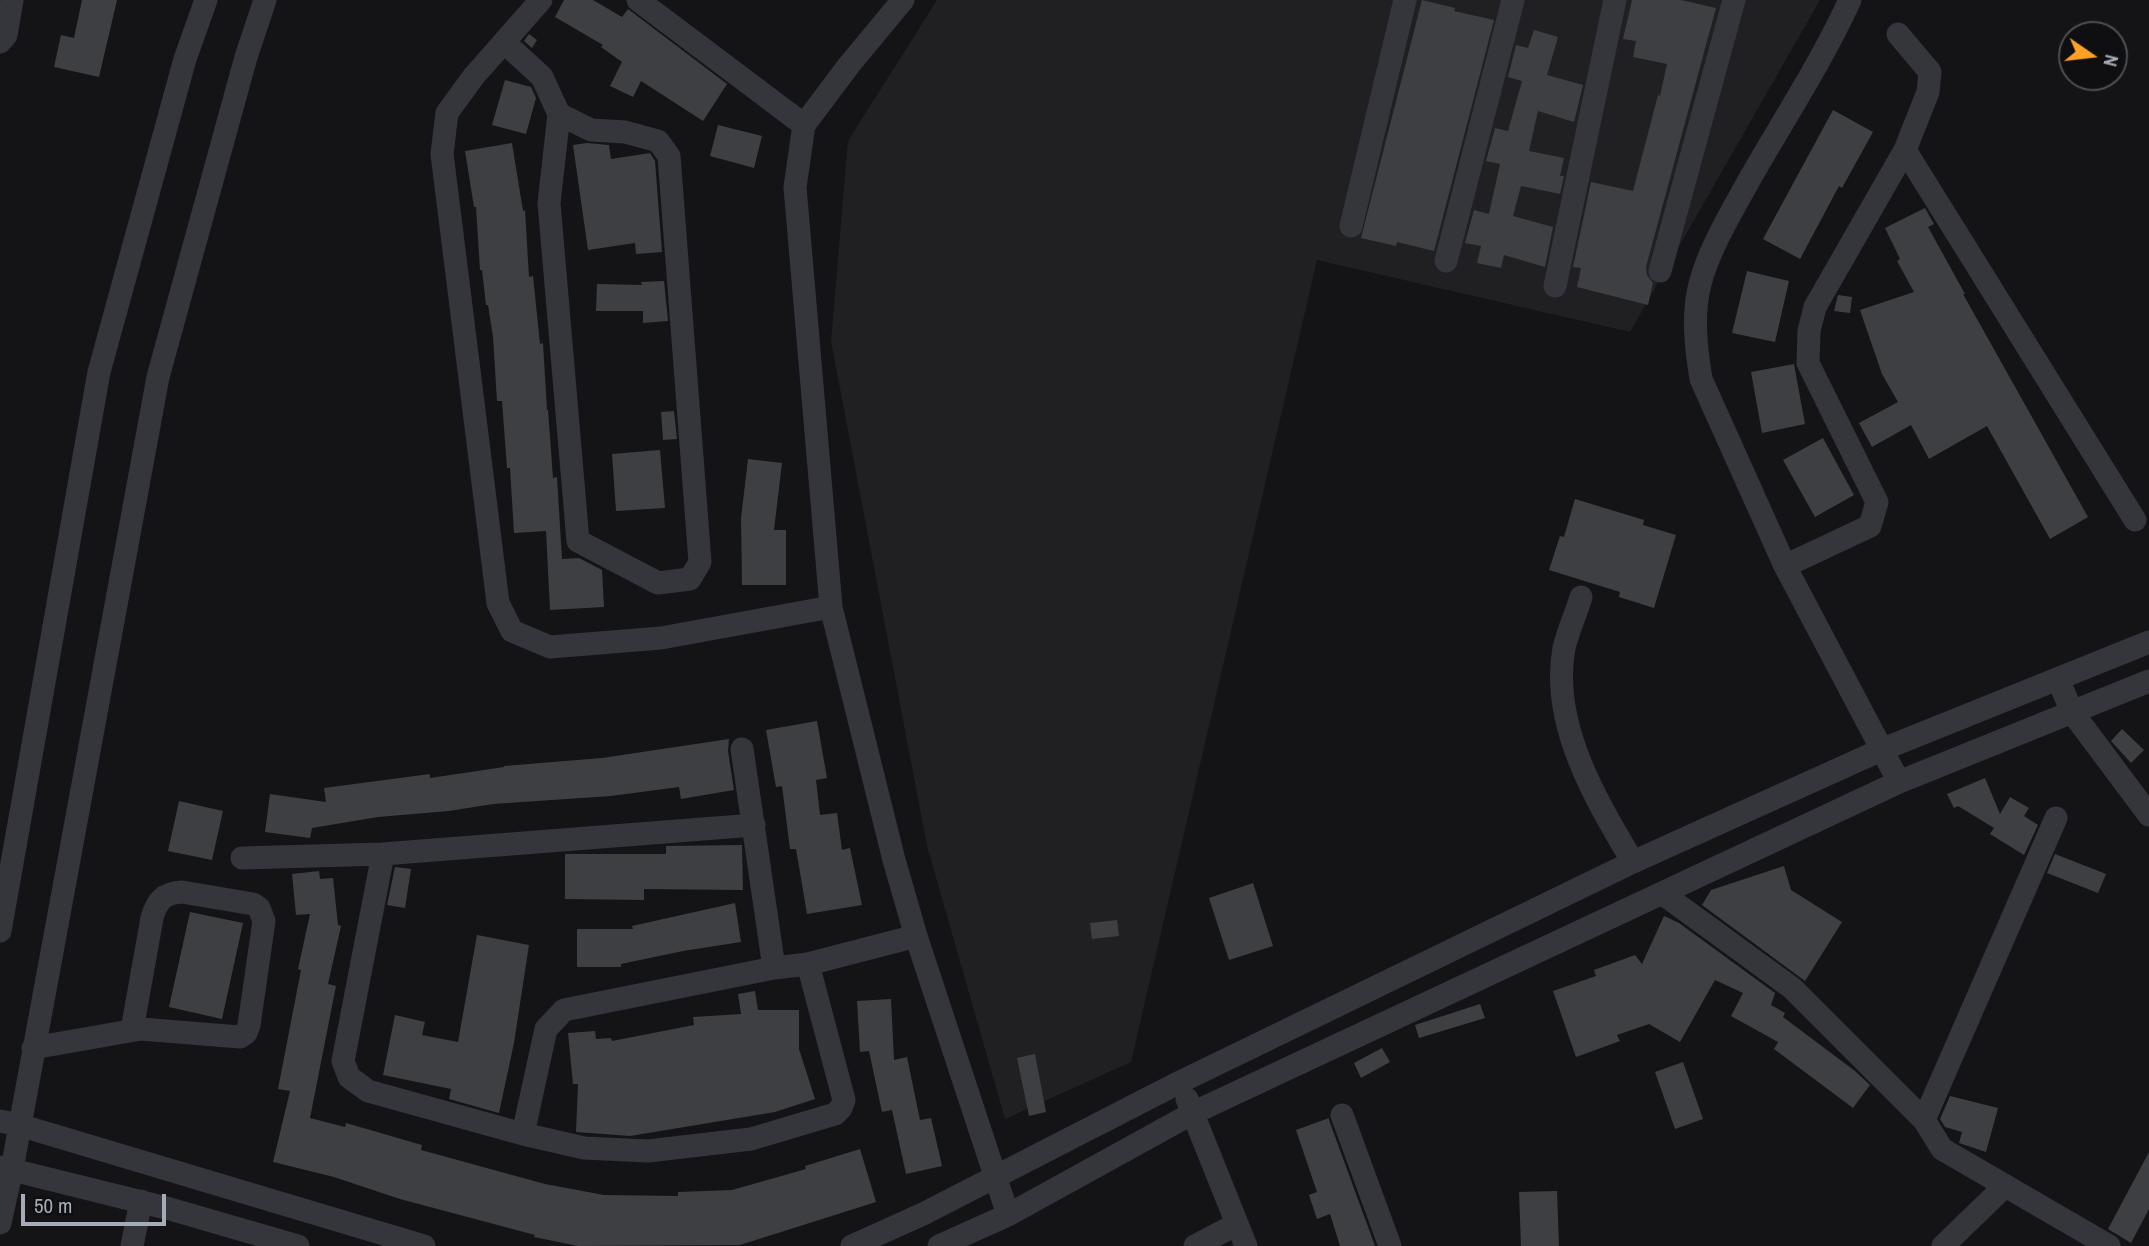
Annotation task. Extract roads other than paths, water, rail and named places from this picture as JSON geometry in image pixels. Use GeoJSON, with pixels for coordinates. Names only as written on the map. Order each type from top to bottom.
{"type":"FeatureCollection","features":[{"type":"Feature","properties":{"kind":"street"},"geometry":{"type":"LineString","coordinates":[[0,42],[6,35],[12,0]]}},
{"type":"Feature","properties":{"kind":"street"},"geometry":{"type":"LineString","coordinates":[[0,931],[99,372],[185,59],[206,0]]}},
{"type":"Feature","properties":{"kind":"street"},"geometry":{"type":"LineString","coordinates":[[0,1223],[10,1123],[33,1048],[158,377],[246,57],[265,0]]}},
{"type":"Feature","properties":{"kind":"street"},"geometry":{"type":"LineString","coordinates":[[541,0],[474,76],[447,113],[442,154],[498,603],[512,631],[550,647],[661,638],[831,607]]}},
{"type":"Feature","properties":{"kind":"street"},"geometry":{"type":"LineString","coordinates":[[638,0],[804,125]]}},
{"type":"Feature","properties":{"kind":"street"},"geometry":{"type":"LineString","coordinates":[[903,0],[804,125],[795,187],[831,607],[894,860],[916,936],[1008,1215]]}},
{"type":"Feature","properties":{"kind":"street"},"geometry":{"type":"LineString","coordinates":[[1351,226],[1405,0]]}},
{"type":"Feature","properties":{"kind":"street"},"geometry":{"type":"LineString","coordinates":[[1446,261],[1513,0]]}},
{"type":"Feature","properties":{"kind":"street"},"geometry":{"type":"LineString","coordinates":[[1555,286],[1615,0]]}},
{"type":"Feature","properties":{"kind":"street"},"geometry":{"type":"LineString","coordinates":[[1660,271],[1734,0]]}},
{"type":"Feature","properties":{"kind":"street"},"geometry":{"type":"LineString","coordinates":[[1850,0],[1712,252],[1700,283],[1695,321],[1696,346],[1701,379],[1785,566],[1899,782]]}},
{"type":"Feature","properties":{"kind":"street"},"geometry":{"type":"LineString","coordinates":[[1785,566],[1870,526],[1877,502],[1808,363],[1809,331],[1815,307],[1905,150],[1928,92],[1930,72],[1898,34]]}},
{"type":"Feature","properties":{"kind":"street"},"geometry":{"type":"LineString","coordinates":[[504,42],[542,76],[559,114],[549,203],[578,541],[658,583],[690,579],[700,562],[669,156],[658,141],[625,132],[591,130],[559,114]]}},
{"type":"Feature","properties":{"kind":"street"},"geometry":{"type":"LineString","coordinates":[[1905,150],[2135,520]]}},
{"type":"Feature","properties":{"kind":"street"},"geometry":{"type":"LineString","coordinates":[[1581,597],[1564,647],[1563,703],[1588,778],[1633,862]]}},
{"type":"Feature","properties":{"kind":"street"},"geometry":{"type":"LineString","coordinates":[[852,1246],[923,1214],[1180,1082],[1633,862],[1881,751],[2149,642]]}},
{"type":"Feature","properties":{"kind":"street"},"geometry":{"type":"LineString","coordinates":[[2058,679],[2071,712],[2149,815]]}},
{"type":"Feature","properties":{"kind":"street"},"geometry":{"type":"LineString","coordinates":[[939,1246],[1008,1215],[1193,1113],[1899,782],[2149,681]]}},
{"type":"Feature","properties":{"kind":"street"},"geometry":{"type":"LineString","coordinates":[[742,748],[774,968]]}},
{"type":"Feature","properties":{"kind":"street"},"geometry":{"type":"LineString","coordinates":[[1924,1120],[2056,818]]}},
{"type":"Feature","properties":{"kind":"street"},"geometry":{"type":"LineString","coordinates":[[242,858],[383,854],[754,825]]}},
{"type":"Feature","properties":{"kind":"street"},"geometry":{"type":"LineString","coordinates":[[383,854],[343,1061],[349,1077],[368,1091],[523,1134],[584,1149],[648,1151],[751,1139],[835,1114],[844,1100],[808,964]]}},
{"type":"Feature","properties":{"kind":"street"},"geometry":{"type":"LineString","coordinates":[[33,1048],[132,1030],[240,1037],[246,1033],[249,1025],[264,921],[259,908],[253,904],[182,892],[171,892],[162,898],[152,918],[132,1030]]}},
{"type":"Feature","properties":{"kind":"street"},"geometry":{"type":"LineString","coordinates":[[1663,894],[1793,988],[1924,1120],[1942,1149],[2109,1246]]}},
{"type":"Feature","properties":{"kind":"street"},"geometry":{"type":"LineString","coordinates":[[523,1134],[546,1029],[564,1010],[774,968],[808,964],[916,936]]}},
{"type":"Feature","properties":{"kind":"street"},"geometry":{"type":"LineString","coordinates":[[1180,1082],[1246,1246]]}},
{"type":"Feature","properties":{"kind":"street"},"geometry":{"type":"LineString","coordinates":[[1342,1115],[1390,1246]]}},
{"type":"Feature","properties":{"kind":"street"},"geometry":{"type":"LineString","coordinates":[[10,1123],[424,1246]]}},
{"type":"Feature","properties":{"kind":"street"},"geometry":{"type":"LineString","coordinates":[[6,1168],[141,1201],[298,1246]]}},
{"type":"Feature","properties":{"kind":"street"},"geometry":{"type":"LineString","coordinates":[[1943,1246],[2005,1186]]}},
{"type":"Feature","properties":{"kind":"street"},"geometry":{"type":"LineString","coordinates":[[132,1246],[141,1201]]}},
{"type":"Feature","properties":{"kind":"street"},"geometry":{"type":"LineString","coordinates":[[1195,1246],[1237,1224]]}}]}
